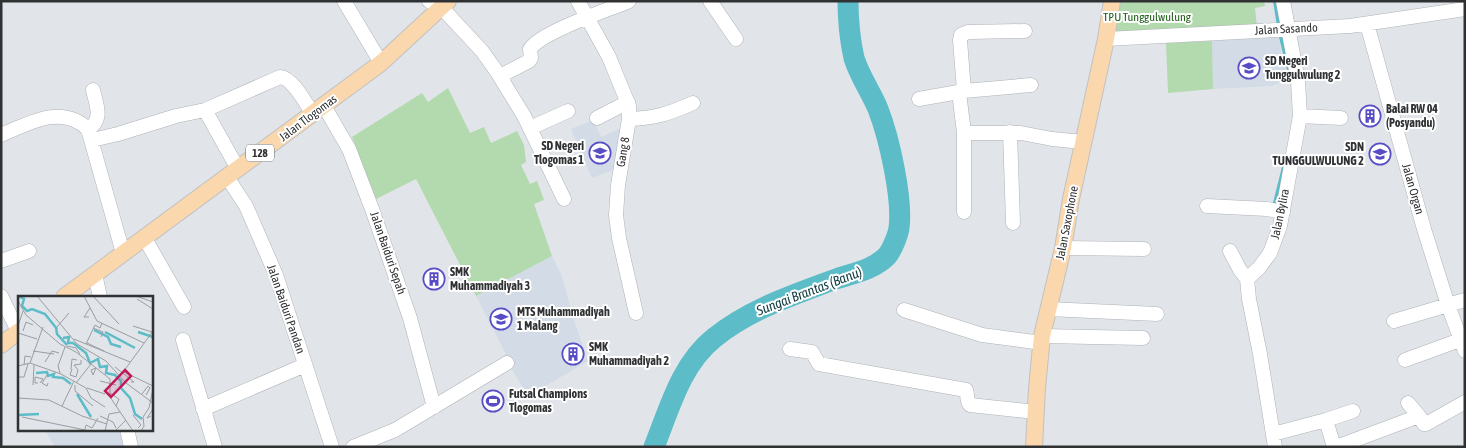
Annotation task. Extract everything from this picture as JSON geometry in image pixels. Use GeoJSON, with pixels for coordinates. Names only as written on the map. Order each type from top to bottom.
{"type":"FeatureCollection","features":[{"type":"Feature","properties":{"kind":"main road","name":"Jalan Saxophone"},"geometry":{"type":"LineString","coordinates":[[1034,447],[1042,340],[1063,248],[1071,199],[1106,39],[1112,1]]}},
{"type":"Feature","properties":{"kind":"main road","name":"Jalan Tlogomas"},"geometry":{"type":"LineString","coordinates":[[65,296],[381,63],[440,3]]}},
{"type":"Feature","properties":{"kind":"main road"},"geometry":{"type":"LineString","coordinates":[[1,345],[18,332]]}},
{"type":"Feature","properties":{"kind":"street"},"geometry":{"type":"LineString","coordinates":[[344,1],[381,63]]}},
{"type":"Feature","properties":{"kind":"street","name":"Gang 8"},"geometry":{"type":"LineString","coordinates":[[578,1],[609,57],[628,102],[629,118],[618,184],[616,215],[619,238],[636,313]]}},
{"type":"Feature","properties":{"kind":"street"},"geometry":{"type":"LineString","coordinates":[[500,76],[529,61],[532,58],[530,50],[541,39],[629,1]]}},
{"type":"Feature","properties":{"kind":"street"},"geometry":{"type":"LineString","coordinates":[[710,1],[736,39]]}},
{"type":"Feature","properties":{"kind":"street","name":"Jalan Bylira"},"geometry":{"type":"LineString","coordinates":[[1244,275],[1259,268],[1270,253],[1280,226],[1275,210],[1300,116],[1298,81],[1282,29],[1283,1]]}},
{"type":"Feature","properties":{"kind":"street"},"geometry":{"type":"LineString","coordinates":[[440,3],[482,51],[510,91],[564,199]]}},
{"type":"Feature","properties":{"kind":"street","name":"Jalan Sasando"},"geometry":{"type":"LineString","coordinates":[[1106,39],[1346,26],[1465,9]]}},
{"type":"Feature","properties":{"kind":"street","name":"Jalan Organ"},"geometry":{"type":"LineString","coordinates":[[1368,24],[1424,229],[1462,345]]}},
{"type":"Feature","properties":{"kind":"street"},"geometry":{"type":"LineString","coordinates":[[964,212],[961,35],[968,32],[1025,31]]}},
{"type":"Feature","properties":{"kind":"street","name":"Jalan Baiduri Sepah"},"geometry":{"type":"LineString","coordinates":[[205,110],[280,77],[287,79],[318,110],[349,149],[410,318],[434,406]]}},
{"type":"Feature","properties":{"kind":"street"},"geometry":{"type":"LineString","coordinates":[[920,99],[961,92],[1031,85]]}},
{"type":"Feature","properties":{"kind":"street"},"geometry":{"type":"LineString","coordinates":[[90,134],[98,119],[92,90]]}},
{"type":"Feature","properties":{"kind":"street"},"geometry":{"type":"LineString","coordinates":[[597,118],[628,102]]}},
{"type":"Feature","properties":{"kind":"street"},"geometry":{"type":"LineString","coordinates":[[629,118],[650,118],[693,103]]}},
{"type":"Feature","properties":{"kind":"street"},"geometry":{"type":"LineString","coordinates":[[90,134],[118,134],[176,116],[205,110]]}},
{"type":"Feature","properties":{"kind":"street","name":"Jalan Baiduri Pandan"},"geometry":{"type":"LineString","coordinates":[[205,110],[272,266],[332,447]]}},
{"type":"Feature","properties":{"kind":"street"},"geometry":{"type":"LineString","coordinates":[[530,128],[568,111]]}},
{"type":"Feature","properties":{"kind":"street"},"geometry":{"type":"LineString","coordinates":[[1,135],[56,116],[74,119],[90,134],[123,253]]}},
{"type":"Feature","properties":{"kind":"street"},"geometry":{"type":"LineString","coordinates":[[1300,116],[1341,118]]}},
{"type":"Feature","properties":{"kind":"street"},"geometry":{"type":"LineString","coordinates":[[964,132],[1010,132],[1083,142]]}},
{"type":"Feature","properties":{"kind":"street"},"geometry":{"type":"LineString","coordinates":[[1010,132],[1012,223]]}},
{"type":"Feature","properties":{"kind":"street"},"geometry":{"type":"LineString","coordinates":[[1207,206],[1275,210]]}},
{"type":"Feature","properties":{"kind":"street"},"geometry":{"type":"LineString","coordinates":[[144,237],[184,307]]}},
{"type":"Feature","properties":{"kind":"street"},"geometry":{"type":"LineString","coordinates":[[1063,248],[1144,249]]}},
{"type":"Feature","properties":{"kind":"street"},"geometry":{"type":"LineString","coordinates":[[1,261],[29,251]]}},
{"type":"Feature","properties":{"kind":"street"},"geometry":{"type":"LineString","coordinates":[[1230,251],[1244,275],[1260,354],[1274,440],[1353,411]]}},
{"type":"Feature","properties":{"kind":"street"},"geometry":{"type":"LineString","coordinates":[[95,274],[100,296]]}},
{"type":"Feature","properties":{"kind":"street"},"geometry":{"type":"LineString","coordinates":[[1,296],[18,329]]}},
{"type":"Feature","properties":{"kind":"street"},"geometry":{"type":"LineString","coordinates":[[1394,321],[1465,300]]}},
{"type":"Feature","properties":{"kind":"street"},"geometry":{"type":"LineString","coordinates":[[1048,308],[1157,314]]}},
{"type":"Feature","properties":{"kind":"street"},"geometry":{"type":"LineString","coordinates":[[904,310],[982,335],[1042,340],[1143,338]]}},
{"type":"Feature","properties":{"kind":"street"},"geometry":{"type":"LineString","coordinates":[[183,340],[215,447]]}},
{"type":"Feature","properties":{"kind":"street"},"geometry":{"type":"LineString","coordinates":[[1405,360],[1462,345]]}},
{"type":"Feature","properties":{"kind":"street"},"geometry":{"type":"LineString","coordinates":[[790,349],[812,352],[819,364],[966,390],[968,394],[967,402],[970,405],[1036,412]]}},
{"type":"Feature","properties":{"kind":"street"},"geometry":{"type":"LineString","coordinates":[[352,447],[395,430],[507,363]]}},
{"type":"Feature","properties":{"kind":"street"},"geometry":{"type":"LineString","coordinates":[[203,409],[305,365]]}},
{"type":"Feature","properties":{"kind":"street"},"geometry":{"type":"LineString","coordinates":[[1326,420],[1335,447],[1425,421],[1465,402]]}},
{"type":"Feature","properties":{"kind":"street"},"geometry":{"type":"LineString","coordinates":[[1408,403],[1425,421]]}},
{"type":"Feature","properties":{"kind":"street"},"geometry":{"type":"LineString","coordinates":[[127,430],[131,447]]}},
{"type":"Feature","properties":{"kind":"shaded area","name":"SD Negeri Tunggulwulung 2"},"geometry":{"type":"Polygon","coordinates":[[[1279,37],[1282,57],[1289,79],[1271,86],[1213,89],[1212,41],[1279,37]]]}},
{"type":"Feature","properties":{"kind":"shaded area","name":"SD Negeri Tlogomas 1"},"geometry":{"type":"Polygon","coordinates":[[[593,120],[601,137],[622,128],[618,168],[592,178],[571,129],[593,120]]]}},
{"type":"Feature","properties":{"kind":"shaded area"},"geometry":{"type":"Polygon","coordinates":[[[552,256],[562,276],[588,361],[528,396],[504,355],[506,354],[476,296],[552,256]]]}},
{"type":"Feature","properties":{"kind":"shaded area"},"geometry":{"type":"Polygon","coordinates":[[[45,430],[121,430],[125,447],[55,447],[45,430]]]}},
{"type":"Feature","properties":{"kind":"green space","name":"TPU Tunggulwulung"},"geometry":{"type":"Polygon","coordinates":[[[1118,1],[1264,1],[1265,6],[1255,8],[1257,27],[1117,34],[1113,31],[1118,1]]]}},
{"type":"Feature","properties":{"kind":"green space","name":"TPU Tunggulwulung"},"geometry":{"type":"Polygon","coordinates":[[[1212,41],[1213,89],[1168,93],[1166,43],[1212,41]]]}},
{"type":"Feature","properties":{"kind":"green space"},"geometry":{"type":"Polygon","coordinates":[[[448,88],[470,133],[484,127],[491,143],[517,131],[524,145],[526,162],[521,165],[530,184],[537,181],[544,200],[534,204],[552,256],[476,296],[416,179],[376,199],[352,137],[422,93],[428,102],[448,88]]]}},
{"type":"Feature","properties":{"kind":"waterway","name":"Sungai Brantas (Banu)"},"geometry":{"type":"LineString","coordinates":[[654,447],[684,374],[714,338],[742,319],[772,304],[876,265],[891,250],[899,228],[900,216],[897,185],[878,109],[854,58],[849,30],[848,1]]}},
{"type":"Feature","properties":{"kind":"waterway"},"geometry":{"type":"LineString","coordinates":[[1275,1],[1279,26]]}},
{"type":"Feature","properties":{"kind":"waterway"},"geometry":{"type":"LineString","coordinates":[[1280,33],[1292,82]]}},
{"type":"Feature","properties":{"kind":"waterway"},"geometry":{"type":"LineString","coordinates":[[1274,207],[1285,163]]}},
{"type":"Feature","properties":{"kind":"place","name":"SD Negeri Tunggulwulung 2"},"geometry":{"type":"Point","coordinates":[1249,68]}},
{"type":"Feature","properties":{"kind":"place","name":"Balai RW 04 (Posyandu)"},"geometry":{"type":"Point","coordinates":[1370,116]}},
{"type":"Feature","properties":{"kind":"place","name":"SD Negeri Tlogomas 1"},"geometry":{"type":"Point","coordinates":[600,153]}},
{"type":"Feature","properties":{"kind":"place","name":"SDN TUNGGULWULUNG 2"},"geometry":{"type":"Point","coordinates":[1380,154]}},
{"type":"Feature","properties":{"kind":"place","name":"SMK Muhammadiyah 3"},"geometry":{"type":"Point","coordinates":[434,279]}},
{"type":"Feature","properties":{"kind":"place","name":"MTS Muhammadiyah 1 Malang"},"geometry":{"type":"Point","coordinates":[501,319]}},
{"type":"Feature","properties":{"kind":"place","name":"SMK Muhammadiyah 2"},"geometry":{"type":"Point","coordinates":[573,354]}},
{"type":"Feature","properties":{"kind":"place","name":"Futsal Champions Tlogomas"},"geometry":{"type":"Point","coordinates":[493,401]}}]}
